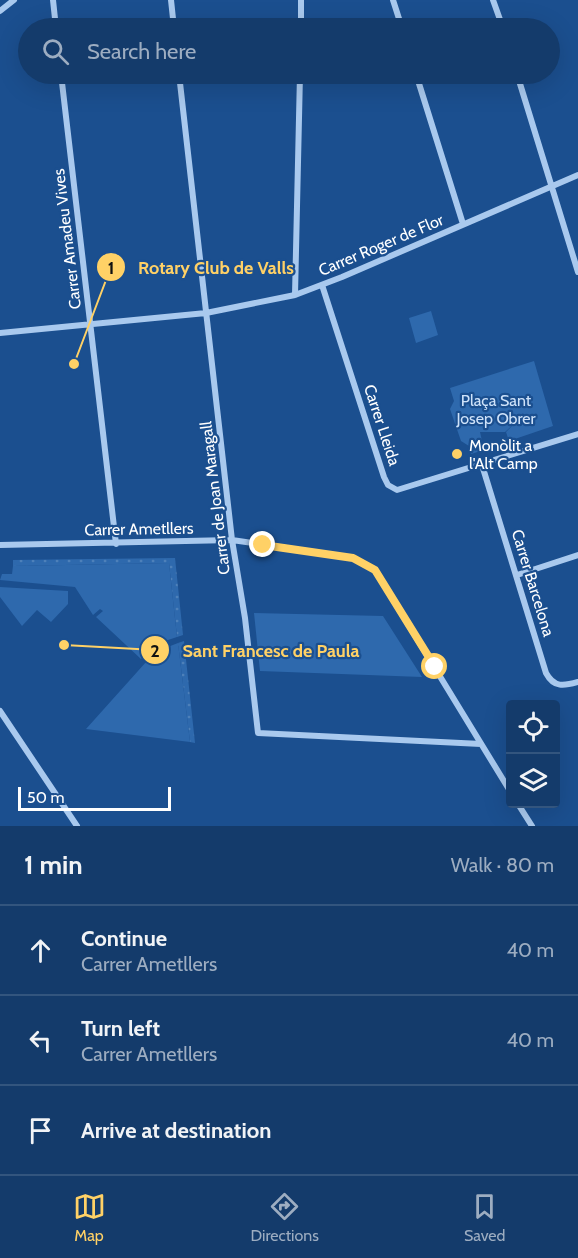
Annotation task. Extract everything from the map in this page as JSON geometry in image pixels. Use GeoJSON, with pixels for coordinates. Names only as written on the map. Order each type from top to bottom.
{"type":"FeatureCollection","features":[{"type":"Feature","properties":{"kind":"street"},"geometry":{"type":"LineString","coordinates":[[0,11],[14,0]]}},
{"type":"Feature","properties":{"kind":"street"},"geometry":{"type":"LineString","coordinates":[[53,0],[55,18]]}},
{"type":"Feature","properties":{"kind":"street"},"geometry":{"type":"LineString","coordinates":[[171,0],[173,18]]}},
{"type":"Feature","properties":{"kind":"street"},"geometry":{"type":"LineString","coordinates":[[301,0],[301,18]]}},
{"type":"Feature","properties":{"kind":"street"},"geometry":{"type":"LineString","coordinates":[[393,0],[399,18]]}},
{"type":"Feature","properties":{"kind":"street"},"geometry":{"type":"LineString","coordinates":[[493,0],[499,18]]}},
{"type":"Feature","properties":{"kind":"street","name":"Carrer Amadeu Vives"},"geometry":{"type":"LineString","coordinates":[[62,84],[116,544]]}},
{"type":"Feature","properties":{"kind":"street","name":"Carrer de Joan Maragall"},"geometry":{"type":"LineString","coordinates":[[181,84],[232,540],[245,618],[258,733],[481,744]]}},
{"type":"Feature","properties":{"kind":"street"},"geometry":{"type":"LineString","coordinates":[[295,295],[300,84]]}},
{"type":"Feature","properties":{"kind":"street"},"geometry":{"type":"LineString","coordinates":[[419,84],[463,224]]}},
{"type":"Feature","properties":{"kind":"street"},"geometry":{"type":"LineString","coordinates":[[520,84],[578,272]]}},
{"type":"Feature","properties":{"kind":"street","name":"Carrer Roger de Flor"},"geometry":{"type":"LineString","coordinates":[[0,333],[206,313],[295,295],[578,175]]}},
{"type":"Feature","properties":{"kind":"street","name":"Carrer Lleida"},"geometry":{"type":"LineString","coordinates":[[322,285],[388,485],[397,490],[578,434]]}},
{"type":"Feature","properties":{"kind":"street","name":"Carrer Barcelona"},"geometry":{"type":"LineString","coordinates":[[482,465],[549,679],[560,686],[578,682]]}},
{"type":"Feature","properties":{"kind":"street"},"geometry":{"type":"LineString","coordinates":[[0,540],[0,545]]}},
{"type":"Feature","properties":{"kind":"street","name":"Carrer Ametllers"},"geometry":{"type":"LineString","coordinates":[[0,545],[232,540],[353,558],[375,570],[506,785]]}},
{"type":"Feature","properties":{"kind":"street"},"geometry":{"type":"LineString","coordinates":[[517,575],[578,555]]}},
{"type":"Feature","properties":{"kind":"street"},"geometry":{"type":"LineString","coordinates":[[0,711],[77,826]]}},
{"type":"Feature","properties":{"kind":"street"},"geometry":{"type":"LineString","coordinates":[[521,808],[532,826]]}},
{"type":"Feature","properties":{"kind":"green space"},"geometry":{"type":"Polygon","coordinates":[[[431,311],[438,335],[416,343],[409,318],[431,311]]]}},
{"type":"Feature","properties":{"kind":"green space","name":"Plaça Sant Josep Obrer"},"geometry":{"type":"Polygon","coordinates":[[[534,361],[553,426],[509,441],[506,432],[515,423],[505,432],[480,432],[484,450],[471,454],[469,446],[461,441],[450,409],[454,401],[450,388],[534,361]]]}},
{"type":"Feature","properties":{"kind":"green space"},"geometry":{"type":"Polygon","coordinates":[[[175,558],[183,635],[177,637],[169,563],[13,566],[13,560],[175,558]]]}},
{"type":"Feature","properties":{"kind":"green space"},"geometry":{"type":"Polygon","coordinates":[[[169,563],[177,637],[156,644],[141,659],[96,617],[103,611],[100,609],[93,615],[75,587],[0,580],[2,574],[12,574],[13,566],[169,563]]]}},
{"type":"Feature","properties":{"kind":"green space"},"geometry":{"type":"Polygon","coordinates":[[[0,587],[68,591],[68,604],[51,622],[37,610],[22,626],[0,597],[0,587]]]}},
{"type":"Feature","properties":{"kind":"green space"},"geometry":{"type":"Polygon","coordinates":[[[254,613],[383,616],[422,677],[260,671],[254,613]]]}},
{"type":"Feature","properties":{"kind":"green space"},"geometry":{"type":"Polygon","coordinates":[[[184,641],[195,743],[190,742],[178,643],[184,641]]]}},
{"type":"Feature","properties":{"kind":"green space"},"geometry":{"type":"Polygon","coordinates":[[[178,643],[190,742],[86,729],[155,652],[178,643]]]}},
{"type":"Feature","properties":{"kind":"place","name":"Rotary Club de Valls"},"geometry":{"type":"Point","coordinates":[74,364]}},
{"type":"Feature","properties":{"kind":"place","name":"Monòlit a l'Alt Camp"},"geometry":{"type":"Point","coordinates":[457,454]}},
{"type":"Feature","properties":{"kind":"place","name":"Sant Francesc de Paula"},"geometry":{"type":"Point","coordinates":[64,645]}},
{"type":"Feature","properties":{"kind":"route"},"geometry":{"type":"LineString","coordinates":[[263,545],[353,558],[375,570],[435,667]]}}]}
